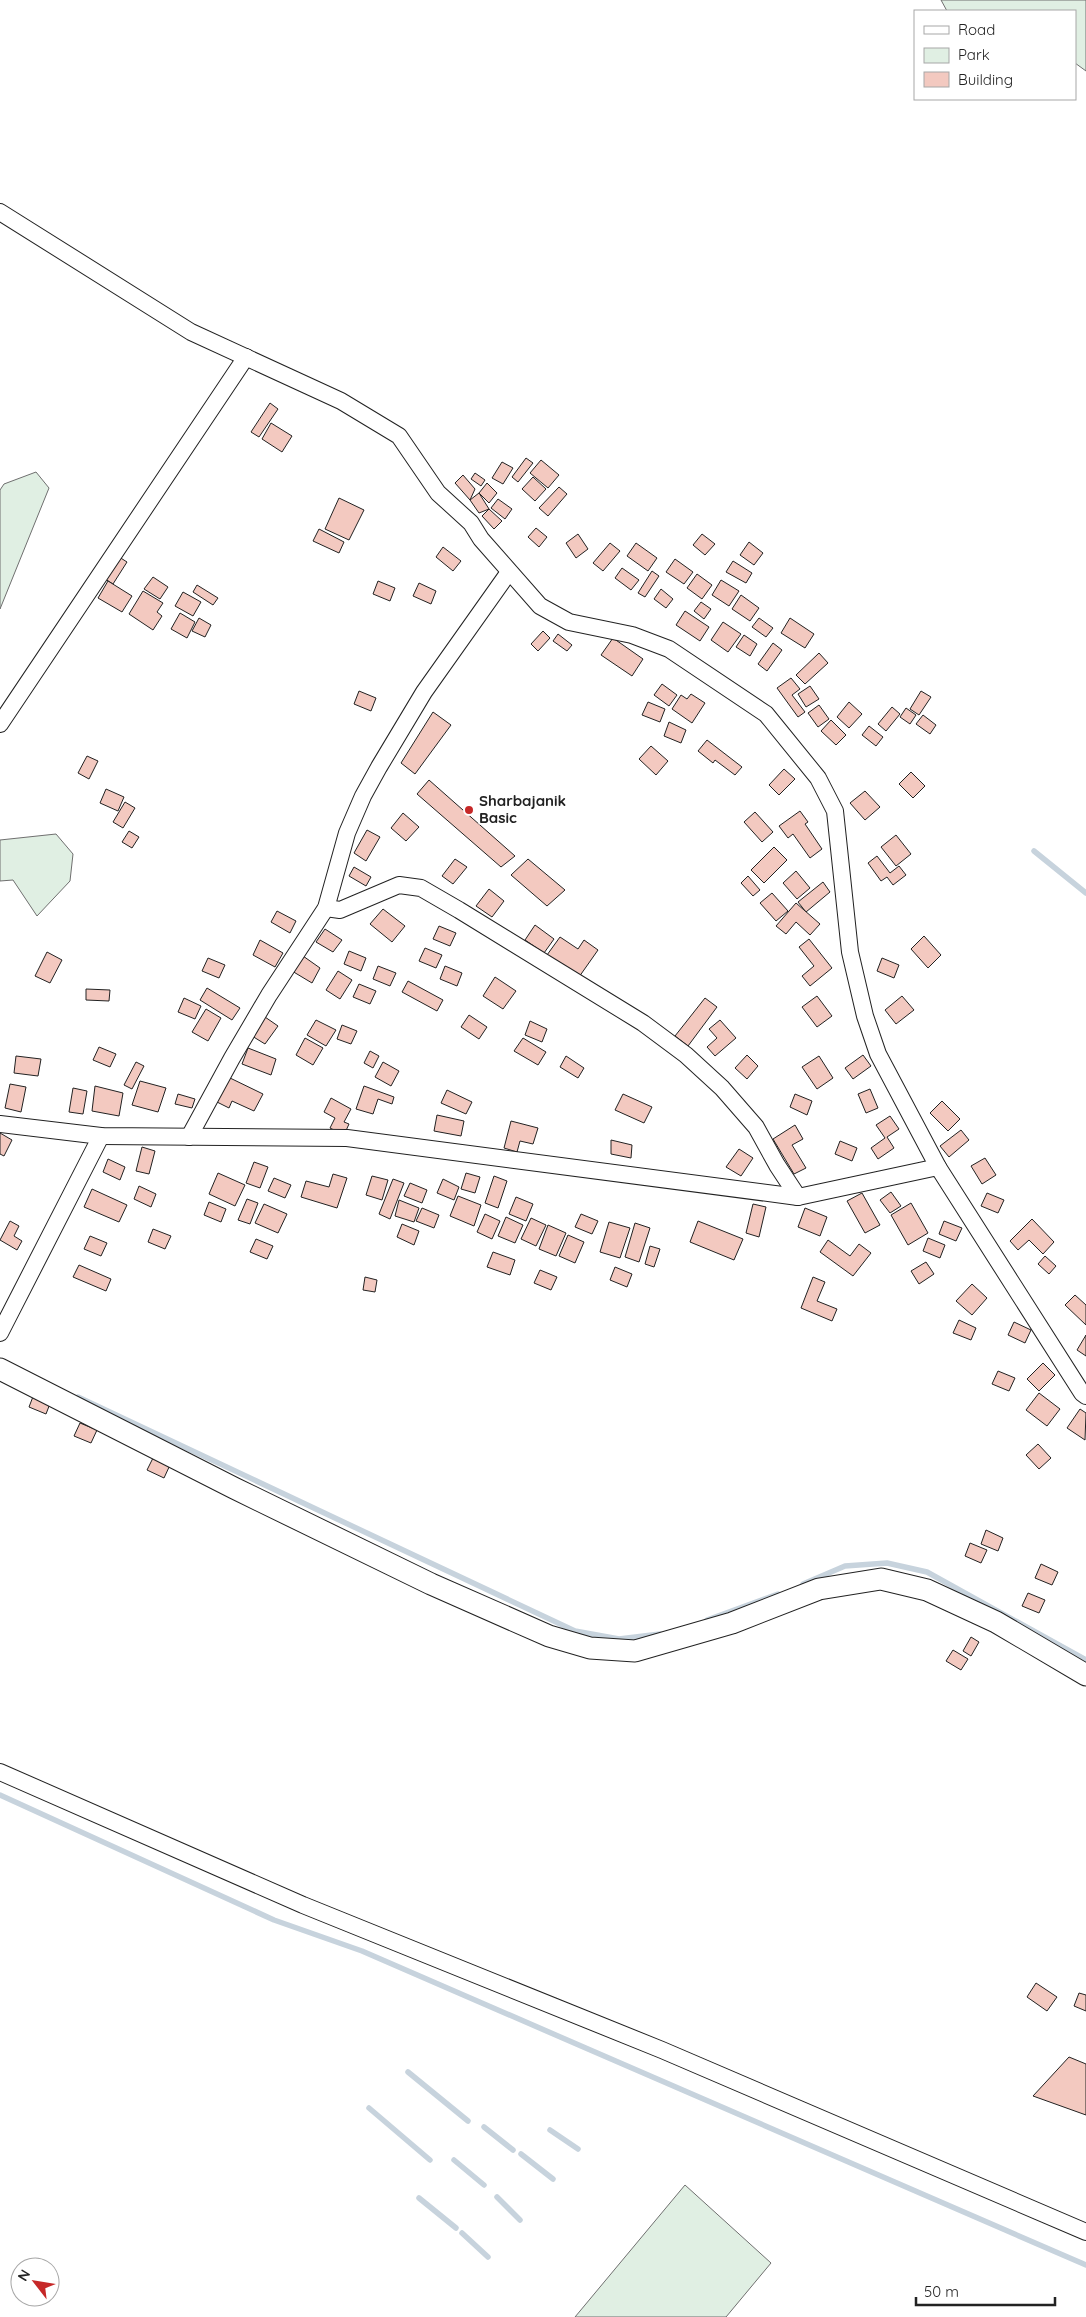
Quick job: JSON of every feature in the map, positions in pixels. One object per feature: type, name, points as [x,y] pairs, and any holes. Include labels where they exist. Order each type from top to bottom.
[{"type":"street","points":[[0,212],[192,332],[340,401],[399,436],[438,493],[471,523],[509,572],[540,606],[569,622],[632,635],[668,650],[766,714],[818,778],[835,811],[850,952],[865,1016],[878,1054],[938,1168],[1082,1393],[1086,1396]]},
{"type":"street","points":[[0,724],[246,358]]},
{"type":"street","points":[[189,1137],[269,995],[326,908],[347,833],[367,789],[424,692],[509,572]]},
{"type":"street","points":[[326,908],[340,910],[400,885],[421,888],[460,910],[642,1023],[686,1054],[722,1088],[756,1127],[777,1165],[798,1197]]},
{"type":"street","points":[[0,1124],[101,1136],[347,1138],[798,1197],[938,1168]]},
{"type":"street","points":[[0,1334],[101,1136]]},
{"type":"street","points":[[0,1369],[234,1488],[431,1584],[549,1636],[590,1648],[634,1651],[732,1623],[819,1589],[881,1579],[927,1590],[996,1622],[1086,1676]]},
{"type":"street","points":[[0,1772],[303,1905],[662,2050],[1086,2232]]},
{"type":"green space","points":[[941,0],[1086,0],[1086,71],[1076,64],[1076,10],[946,10]]},
{"type":"green space","points":[[36,472],[49,488],[0,609],[0,490],[4,484]]},
{"type":"green space","points":[[56,834],[73,854],[70,881],[37,916],[13,880],[0,881],[0,840]]},
{"type":"green space","points":[[685,2185],[771,2263],[726,2317],[575,2317]]},
{"type":"building","points":[[270,403],[278,409],[259,437],[251,432]]},
{"type":"building","points":[[271,423],[292,436],[282,452],[262,439]]},
{"type":"building","points":[[526,458],[533,463],[518,482],[512,477]]},
{"type":"building","points":[[541,460],[559,475],[548,488],[530,473]]},
{"type":"building","points":[[502,462],[513,468],[503,484],[492,478]]},
{"type":"building","points":[[475,473],[485,480],[481,486],[471,479]]},
{"type":"building","points":[[463,475],[475,489],[470,500],[455,483]]},
{"type":"building","points":[[533,477],[546,489],[535,501],[522,489]]},
{"type":"building","points":[[487,483],[497,493],[489,503],[479,493]]},
{"type":"building","points":[[559,487],[567,494],[548,516],[539,508]]},
{"type":"building","points":[[479,493],[489,509],[479,513],[470,500]]},
{"type":"building","points":[[339,498],[364,510],[349,540],[325,529]]},
{"type":"building","points":[[498,499],[512,509],[505,519],[491,508]]},
{"type":"building","points":[[489,509],[502,521],[494,529],[482,516]]},
{"type":"building","points":[[536,528],[547,537],[539,547],[528,537]]},
{"type":"building","points":[[319,529],[344,542],[339,553],[313,541]]},
{"type":"building","points":[[578,534],[588,549],[576,558],[566,543]]},
{"type":"building","points":[[702,534],[715,544],[705,555],[693,545]]},
{"type":"building","points":[[749,542],[763,553],[754,565],[740,555]]},
{"type":"building","points":[[610,543],[620,551],[603,571],[593,563]]},
{"type":"building","points":[[636,543],[657,558],[648,571],[627,556]]},
{"type":"building","points":[[443,547],[461,561],[453,571],[436,557]]},
{"type":"building","points":[[116,555],[127,562],[113,584],[102,577]]},
{"type":"building","points":[[675,559],[693,572],[684,584],[666,572]]},
{"type":"building","points":[[733,561],[752,573],[746,583],[726,572]]},
{"type":"building","points":[[622,568],[639,580],[631,590],[615,578]]},
{"type":"building","points":[[652,571],[659,576],[645,597],[638,593]]},
{"type":"building","points":[[697,574],[712,585],[702,599],[687,588]]},
{"type":"building","points":[[153,577],[168,587],[160,599],[144,589]]},
{"type":"building","points":[[721,580],[739,591],[729,606],[712,595]]},
{"type":"building","points":[[108,581],[132,596],[122,612],[98,598]]},
{"type":"building","points":[[378,581],[395,588],[390,601],[373,594]]},
{"type":"building","points":[[419,583],[436,591],[431,604],[413,596]]},
{"type":"building","points":[[197,585],[218,598],[213,605],[193,592]]},
{"type":"building","points":[[661,589],[673,599],[666,608],[654,599]]},
{"type":"building","points":[[143,591],[163,603],[157,612],[162,616],[153,630],[129,614]]},
{"type":"building","points":[[183,592],[201,602],[193,616],[175,606]]},
{"type":"building","points":[[741,595],[759,608],[750,621],[732,609]]},
{"type":"building","points":[[701,602],[711,609],[704,619],[694,611]]},
{"type":"building","points":[[685,611],[709,627],[700,641],[676,625]]},
{"type":"building","points":[[180,613],[195,622],[187,638],[171,629]]},
{"type":"building","points":[[199,618],[211,625],[205,637],[192,631]]},
{"type":"building","points":[[759,618],[773,628],[766,637],[752,627]]},
{"type":"building","points":[[790,618],[814,634],[805,648],[781,633]]},
{"type":"building","points":[[723,622],[741,634],[728,652],[711,640]]},
{"type":"building","points":[[543,631],[550,638],[538,651],[531,644]]},
{"type":"building","points":[[558,634],[572,645],[567,651],[553,641]]},
{"type":"building","points":[[744,635],[757,644],[750,656],[736,647]]},
{"type":"building","points":[[613,638],[643,659],[632,676],[601,655]]},
{"type":"building","points":[[773,643],[782,650],[767,671],[758,664]]},
{"type":"building","points":[[819,653],[828,663],[805,684],[796,675]]},
{"type":"building","points":[[791,678],[800,689],[792,695],[805,712],[798,717],[777,688]]},
{"type":"building","points":[[662,684],[677,695],[669,706],[654,695]]},
{"type":"building","points":[[810,686],[819,699],[806,707],[798,694]]},
{"type":"building","points":[[359,691],[376,698],[371,711],[354,704]]},
{"type":"building","points":[[921,691],[931,697],[919,715],[910,709]]},
{"type":"building","points":[[691,694],[705,703],[692,723],[672,709],[681,695],[687,699]]},
{"type":"building","points":[[648,702],[665,709],[660,722],[642,715]]},
{"type":"building","points":[[849,702],[862,714],[849,728],[837,717]]},
{"type":"building","points":[[819,705],[829,719],[818,727],[808,713]]},
{"type":"building","points":[[892,707],[900,714],[886,731],[878,724]]},
{"type":"building","points":[[906,708],[916,715],[910,724],[900,717]]},
{"type":"building","points":[[433,712],[451,725],[415,774],[401,763]]},
{"type":"building","points":[[923,715],[936,725],[930,734],[916,724]]},
{"type":"building","points":[[831,720],[846,735],[836,745],[821,731]]},
{"type":"building","points":[[669,722],[686,730],[681,743],[664,736]]},
{"type":"building","points":[[869,726],[883,737],[876,746],[862,735]]},
{"type":"building","points":[[707,740],[742,767],[735,775],[715,760],[713,763],[698,751]]},
{"type":"building","points":[[651,746],[668,761],[656,775],[639,759]]},
{"type":"building","points":[[87,756],[98,761],[89,779],[78,773]]},
{"type":"building","points":[[784,769],[795,779],[779,795],[769,785]]},
{"type":"building","points":[[911,772],[925,786],[913,798],[899,784]]},
{"type":"building","points":[[429,780],[515,856],[501,867],[417,794]]},
{"type":"building","points":[[106,789],[124,797],[118,811],[100,803]]},
{"type":"building","points":[[865,791],[880,807],[865,820],[850,803]]},
{"type":"building","points":[[125,802],[135,808],[123,828],[113,822]]},
{"type":"building","points":[[800,811],[808,822],[805,824],[822,849],[810,858],[793,834],[788,838],[779,826]]},
{"type":"building","points":[[755,812],[773,832],[762,842],[744,822]]},
{"type":"building","points":[[403,813],[419,827],[406,841],[391,828]]},
{"type":"building","points":[[367,830],[380,837],[366,861],[354,853]]},
{"type":"building","points":[[129,831],[139,837],[132,848],[122,842]]},
{"type":"building","points":[[896,835],[911,854],[896,866],[881,847]]},
{"type":"building","points":[[774,847],[787,860],[764,883],[751,870]]},
{"type":"building","points":[[877,856],[890,873],[899,866],[906,875],[893,885],[887,877],[881,881],[868,863]]},
{"type":"building","points":[[455,859],[467,867],[453,884],[442,876]]},
{"type":"building","points":[[528,859],[565,890],[547,906],[511,875]]},
{"type":"building","points":[[354,867],[371,877],[366,886],[349,876]]},
{"type":"building","points":[[796,871],[810,888],[797,899],[783,883]]},
{"type":"building","points":[[748,876],[760,890],[753,896],[741,883]]},
{"type":"building","points":[[823,882],[830,892],[806,912],[798,902]]},
{"type":"building","points":[[489,889],[504,901],[492,917],[476,906]]},
{"type":"building","points":[[772,893],[788,911],[776,921],[760,903]]},
{"type":"building","points":[[796,903],[820,924],[810,935],[796,922],[786,934],[776,926]]},
{"type":"building","points":[[383,909],[405,926],[392,942],[370,924]]},
{"type":"building","points":[[277,911],[296,921],[290,933],[271,922]]},
{"type":"building","points":[[535,925],[554,939],[544,953],[525,940]]},
{"type":"building","points":[[439,926],[456,933],[450,946],[433,939]]},
{"type":"building","points":[[325,929],[342,940],[333,952],[316,942]]},
{"type":"building","points":[[924,936],[941,955],[928,968],[911,949]]},
{"type":"building","points":[[560,937],[578,949],[584,940],[598,950],[579,977],[547,955]]},
{"type":"building","points":[[809,939],[832,968],[810,986],[802,976],[814,966],[799,947]]},
{"type":"building","points":[[260,940],[283,953],[275,967],[253,955]]},
{"type":"building","points":[[425,948],[442,955],[436,968],[419,961]]},
{"type":"building","points":[[349,951],[366,958],[361,971],[344,964]]},
{"type":"building","points":[[47,952],[62,960],[50,983],[35,976]]},
{"type":"building","points":[[303,956],[320,968],[312,983],[292,971]]},
{"type":"building","points":[[208,958],[225,965],[219,978],[202,971]]},
{"type":"building","points":[[882,958],[899,965],[894,978],[877,971]]},
{"type":"building","points":[[378,966],[396,973],[390,986],[373,979]]},
{"type":"building","points":[[445,966],[462,973],[457,986],[440,979]]},
{"type":"building","points":[[338,971],[352,980],[340,999],[326,990]]},
{"type":"building","points":[[495,977],[516,991],[503,1009],[483,996]]},
{"type":"building","points":[[408,981],[443,1000],[437,1011],[402,992]]},
{"type":"building","points":[[359,984],[376,991],[370,1004],[353,997]]},
{"type":"building","points":[[207,988],[240,1008],[232,1020],[200,1000]]},
{"type":"building","points":[[86,989],[110,990],[109,1001],[86,1000]]},
{"type":"building","points":[[817,996],[832,1016],[817,1027],[802,1007]]},
{"type":"building","points":[[902,996],[914,1010],[896,1024],[885,1010]]},
{"type":"building","points":[[184,998],[201,1006],[195,1019],[178,1012]]},
{"type":"building","points":[[705,998],[717,1007],[688,1046],[675,1036]]},
{"type":"building","points":[[206,1009],[221,1018],[208,1041],[192,1032]]},
{"type":"building","points":[[469,1015],[487,1027],[479,1039],[461,1027]]},
{"type":"building","points":[[265,1017],[278,1026],[265,1044],[252,1036]]},
{"type":"building","points":[[316,1020],[336,1030],[326,1046],[307,1035]]},
{"type":"building","points":[[720,1020],[736,1038],[715,1056],[707,1047],[717,1038],[709,1029]]},
{"type":"building","points":[[530,1021],[547,1029],[542,1042],[525,1035]]},
{"type":"building","points":[[342,1025],[357,1031],[351,1044],[337,1039]]},
{"type":"building","points":[[305,1038],[323,1048],[313,1065],[296,1055]]},
{"type":"building","points":[[523,1038],[546,1052],[538,1065],[514,1051]]},
{"type":"building","points":[[99,1047],[116,1054],[110,1067],[93,1060]]},
{"type":"building","points":[[248,1048],[276,1059],[271,1075],[242,1064]]},
{"type":"building","points":[[370,1051],[379,1056],[373,1068],[364,1063]]},
{"type":"building","points":[[747,1055],[758,1066],[747,1079],[735,1068]]},
{"type":"building","points":[[863,1055],[871,1066],[853,1079],[845,1068]]},
{"type":"building","points":[[16,1056],[41,1059],[38,1076],[14,1073]]},
{"type":"building","points":[[566,1056],[584,1068],[578,1078],[560,1067]]},
{"type":"building","points":[[819,1056],[833,1078],[817,1089],[802,1067]]},
{"type":"building","points":[[136,1062],[144,1066],[132,1089],[124,1085]]},
{"type":"building","points":[[383,1062],[399,1071],[391,1086],[375,1077]]},
{"type":"building","points":[[228,1077],[263,1094],[254,1111],[232,1101],[229,1108],[217,1102]]},
{"type":"building","points":[[140,1081],[166,1088],[158,1112],[132,1105]]},
{"type":"building","points":[[10,1084],[26,1087],[21,1112],[5,1108]]},
{"type":"building","points":[[95,1086],[123,1093],[119,1116],[92,1111]]},
{"type":"building","points":[[364,1086],[394,1097],[392,1104],[378,1099],[373,1114],[356,1109]]},
{"type":"building","points":[[73,1088],[87,1091],[83,1114],[69,1112]]},
{"type":"building","points":[[870,1089],[878,1108],[866,1113],[858,1094]]},
{"type":"building","points":[[447,1090],[472,1102],[466,1114],[441,1103]]},
{"type":"building","points":[[178,1094],[195,1099],[192,1108],[175,1104]]},
{"type":"building","points":[[623,1094],[652,1107],[644,1123],[615,1110]]},
{"type":"building","points":[[795,1094],[812,1101],[807,1115],[790,1107]]},
{"type":"building","points":[[331,1098],[351,1109],[344,1122],[349,1124],[344,1135],[330,1128],[335,1118],[324,1112]]},
{"type":"building","points":[[942,1101],[960,1119],[948,1131],[930,1113]]},
{"type":"building","points":[[437,1115],[464,1121],[461,1136],[434,1131]]},
{"type":"building","points":[[890,1116],[899,1129],[887,1137],[894,1148],[878,1159],[871,1148],[885,1138],[876,1125]]},
{"type":"building","points":[[511,1121],[538,1128],[533,1144],[520,1141],[517,1152],[504,1148]]},
{"type":"building","points":[[795,1125],[803,1139],[792,1145],[806,1168],[794,1174],[773,1139]]},
{"type":"building","points":[[961,1130],[969,1140],[949,1157],[940,1146]]},
{"type":"building","points":[[0,1133],[12,1140],[4,1156],[0,1154]]},
{"type":"building","points":[[611,1140],[632,1145],[631,1158],[611,1154]]},
{"type":"building","points":[[840,1141],[857,1148],[852,1161],[835,1154]]},
{"type":"building","points":[[142,1147],[155,1151],[149,1174],[136,1171]]},
{"type":"building","points":[[739,1149],[753,1158],[741,1176],[726,1167]]},
{"type":"building","points":[[985,1158],[996,1175],[982,1184],[971,1166]]},
{"type":"building","points":[[108,1159],[125,1167],[120,1180],[103,1172]]},
{"type":"building","points":[[254,1162],[268,1167],[260,1188],[246,1183]]},
{"type":"building","points":[[218,1173],[245,1185],[235,1206],[209,1194]]},
{"type":"building","points":[[466,1173],[480,1177],[475,1193],[461,1189]]},
{"type":"building","points":[[333,1174],[347,1178],[337,1208],[301,1197],[306,1181],[329,1187]]},
{"type":"building","points":[[372,1176],[388,1180],[382,1200],[366,1195]]},
{"type":"building","points":[[494,1176],[507,1181],[498,1208],[485,1203]]},
{"type":"building","points":[[274,1178],[291,1185],[285,1198],[268,1191]]},
{"type":"building","points":[[393,1179],[404,1183],[390,1219],[379,1214]]},
{"type":"building","points":[[443,1179],[459,1187],[454,1200],[437,1193]]},
{"type":"building","points":[[410,1183],[427,1190],[422,1203],[404,1196]]},
{"type":"building","points":[[139,1186],[156,1194],[151,1207],[134,1199]]},
{"type":"building","points":[[92,1189],[127,1205],[119,1222],[84,1207]]},
{"type":"building","points":[[891,1192],[901,1206],[890,1213],[880,1200]]},
{"type":"building","points":[[862,1193],[880,1225],[865,1233],[847,1201]]},
{"type":"building","points":[[987,1193],[1004,1200],[998,1213],[981,1206]]},
{"type":"building","points":[[458,1196],[481,1205],[474,1226],[450,1216]]},
{"type":"building","points":[[516,1197],[533,1204],[526,1221],[509,1214]]},
{"type":"building","points":[[247,1199],[258,1203],[250,1224],[238,1220]]},
{"type":"building","points":[[399,1200],[419,1208],[414,1222],[395,1216]]},
{"type":"building","points":[[209,1202],[226,1209],[221,1222],[204,1215]]},
{"type":"building","points":[[911,1203],[928,1233],[908,1245],[891,1215]]},
{"type":"building","points":[[264,1204],[287,1214],[278,1233],[255,1223]]},
{"type":"building","points":[[753,1204],[766,1207],[759,1237],[746,1233]]},
{"type":"building","points":[[422,1208],[439,1215],[434,1228],[416,1221]]},
{"type":"building","points":[[805,1208],[827,1217],[820,1236],[798,1227]]},
{"type":"building","points":[[485,1214],[500,1221],[492,1239],[477,1232]]},
{"type":"building","points":[[581,1214],[598,1221],[592,1234],[575,1227]]},
{"type":"building","points":[[506,1217],[523,1225],[515,1243],[498,1236]]},
{"type":"building","points":[[531,1218],[546,1225],[536,1246],[521,1239]]},
{"type":"building","points":[[1032,1219],[1054,1242],[1043,1254],[1029,1240],[1018,1250],[1010,1241]]},
{"type":"building","points":[[10,1221],[19,1226],[14,1236],[22,1241],[17,1250],[0,1240]]},
{"type":"building","points":[[698,1221],[743,1239],[734,1260],[690,1242]]},
{"type":"building","points":[[944,1221],[962,1228],[956,1241],[939,1234]]},
{"type":"building","points":[[609,1222],[630,1228],[620,1258],[600,1252]]},
{"type":"building","points":[[635,1223],[650,1228],[639,1262],[625,1257]]},
{"type":"building","points":[[402,1224],[419,1231],[414,1245],[397,1237]]},
{"type":"building","points":[[548,1225],[566,1233],[556,1256],[539,1249]]},
{"type":"building","points":[[153,1229],[171,1236],[165,1249],[148,1242]]},
{"type":"building","points":[[568,1235],[584,1242],[575,1263],[559,1256]]},
{"type":"building","points":[[90,1236],[107,1243],[101,1256],[84,1249]]},
{"type":"building","points":[[928,1238],[945,1245],[940,1258],[923,1251]]},
{"type":"building","points":[[256,1239],[273,1246],[267,1259],[250,1252]]},
{"type":"building","points":[[828,1240],[850,1256],[859,1244],[871,1253],[853,1276],[820,1252]]},
{"type":"building","points":[[650,1246],[660,1249],[654,1267],[645,1264]]},
{"type":"building","points":[[493,1252],[515,1260],[510,1275],[487,1267]]},
{"type":"building","points":[[1045,1256],[1056,1266],[1049,1274],[1038,1264]]},
{"type":"building","points":[[926,1262],[934,1274],[919,1284],[911,1271]]},
{"type":"building","points":[[79,1265],[111,1279],[106,1291],[73,1277]]},
{"type":"building","points":[[615,1267],[632,1274],[627,1287],[610,1280]]},
{"type":"building","points":[[540,1270],[557,1277],[551,1290],[534,1283]]},
{"type":"building","points":[[365,1277],[377,1280],[375,1292],[363,1290]]},
{"type":"building","points":[[813,1277],[825,1282],[817,1301],[837,1309],[832,1321],[801,1308]]},
{"type":"building","points":[[972,1284],[987,1298],[972,1315],[956,1301]]},
{"type":"building","points":[[1075,1295],[1086,1305],[1086,1325],[1065,1305]]},
{"type":"building","points":[[959,1320],[976,1328],[971,1340],[953,1333]]},
{"type":"building","points":[[1014,1322],[1031,1330],[1025,1343],[1008,1335]]},
{"type":"building","points":[[1086,1335],[1086,1356],[1077,1350]]},
{"type":"building","points":[[1043,1363],[1055,1375],[1039,1391],[1027,1379]]},
{"type":"building","points":[[998,1371],[1015,1378],[1009,1391],[992,1384]]},
{"type":"building","points":[[1039,1393],[1060,1409],[1047,1426],[1026,1410]]},
{"type":"building","points":[[34,1394],[51,1401],[46,1414],[29,1407]]},
{"type":"building","points":[[1080,1409],[1086,1413],[1085,1440],[1067,1428]]},
{"type":"building","points":[[80,1423],[97,1430],[91,1443],[74,1436]]},
{"type":"building","points":[[1038,1444],[1051,1458],[1039,1469],[1026,1455]]},
{"type":"building","points":[[153,1458],[170,1465],[164,1478],[147,1470]]},
{"type":"building","points":[[986,1530],[1003,1538],[998,1551],[981,1544]]},
{"type":"building","points":[[970,1543],[987,1550],[981,1563],[965,1556]]},
{"type":"building","points":[[1041,1564],[1058,1572],[1052,1585],[1035,1578]]},
{"type":"building","points":[[1028,1593],[1045,1600],[1039,1613],[1022,1606]]},
{"type":"building","points":[[971,1637],[979,1642],[971,1656],[963,1651]]},
{"type":"building","points":[[953,1650],[968,1659],[961,1670],[946,1661]]},
{"type":"building","points":[[1036,1983],[1057,1997],[1047,2011],[1027,1997]]},
{"type":"building","points":[[1079,1993],[1086,1995],[1086,2011],[1074,2006]]},
{"type":"building","points":[[1069,2057],[1086,2064],[1086,2115],[1033,2096]]},
{"type":"waterway","points":[[1034,851],[1086,893]]},
{"type":"waterway","points":[[78,1397],[575,1631],[619,1639],[660,1634]]},
{"type":"waterway","points":[[803,1584],[845,1566],[887,1563],[927,1572],[1086,1660]]},
{"type":"waterway","points":[[707,1620],[778,1594]]},
{"type":"waterway","points":[[0,1795],[274,1920],[362,1951],[1086,2265]]},
{"type":"waterway","points":[[408,2072],[468,2121]]},
{"type":"waterway","points":[[369,2108],[430,2160]]},
{"type":"waterway","points":[[484,2127],[513,2150]]},
{"type":"waterway","points":[[550,2130],[578,2149]]},
{"type":"waterway","points":[[521,2154],[553,2179]]},
{"type":"waterway","points":[[454,2160],[484,2185]]},
{"type":"waterway","points":[[497,2197],[520,2220]]},
{"type":"waterway","points":[[419,2198],[456,2228]]},
{"type":"waterway","points":[[462,2233],[488,2257]]},
{"type":"place","name":"Sharbajanik Basic","points":[[469,810]]}]
